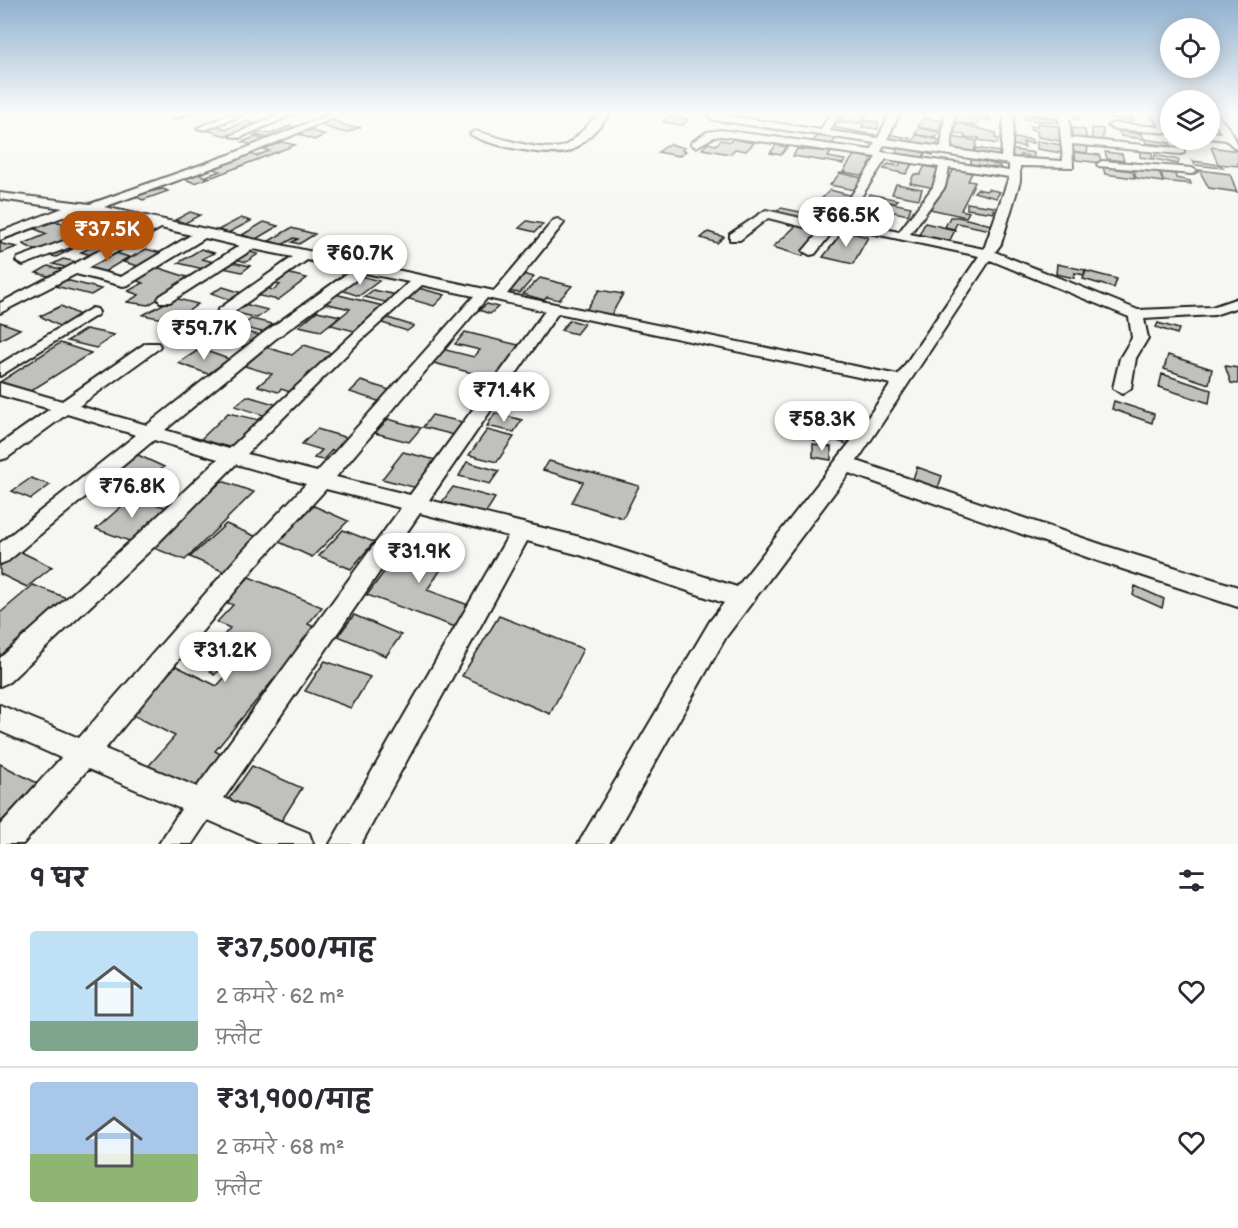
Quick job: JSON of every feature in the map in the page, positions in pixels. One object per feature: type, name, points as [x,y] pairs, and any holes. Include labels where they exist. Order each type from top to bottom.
[{"type":"street","points":[[0,236],[238,152]]},
{"type":"street","points":[[867,152],[1011,166],[1069,165],[1068,152]]},
{"type":"street","points":[[924,152],[945,158]]},
{"type":"street","points":[[903,235],[939,187],[945,152]]},
{"type":"street","points":[[593,844],[718,629],[845,465],[994,243],[1011,166],[1010,152]]},
{"type":"street","points":[[1181,152],[1200,183]]},
{"type":"street","points":[[810,251],[857,195],[879,154]]},
{"type":"street","points":[[1102,164],[1192,171]]},
{"type":"street","points":[[0,196],[85,207],[202,234],[902,381]]},
{"type":"street","points":[[735,237],[766,214],[903,235],[987,254],[1137,315],[1214,311],[1238,302]]},
{"type":"street","points":[[23,261],[136,218]]},
{"type":"street","points":[[3,844],[84,753],[248,560],[558,223]]},
{"type":"street","points":[[0,309],[159,224]]},
{"type":"street","points":[[75,269],[123,282],[202,234]]},
{"type":"street","points":[[165,299],[251,244]]},
{"type":"street","points":[[224,312],[305,255]]},
{"type":"street","points":[[0,555],[268,337],[364,267]]},
{"type":"street","points":[[0,674],[235,457],[352,340],[420,279]]},
{"type":"street","points":[[174,844],[416,505],[509,368],[555,307]]},
{"type":"street","points":[[0,371],[92,312]]},
{"type":"street","points":[[1122,388],[1128,358],[1140,338],[1137,315]]},
{"type":"street","points":[[0,453],[152,345]]},
{"type":"street","points":[[0,389],[321,481],[580,546],[742,599]]},
{"type":"street","points":[[845,465],[1106,555],[1238,597]]},
{"type":"street","points":[[345,844],[522,531]]},
{"type":"street","points":[[0,718],[298,844]]},
{"type":"building","points":[[265,152],[276,152],[210,178],[206,176],[220,171],[213,169],[250,154],[256,156]]},
{"type":"building","points":[[660,152],[684,152],[679,156]]},
{"type":"building","points":[[795,152],[831,152],[828,157],[845,160],[843,164],[793,156]]},
{"type":"building","points":[[895,152],[925,153],[923,158],[894,155]]},
{"type":"building","points":[[977,152],[1000,152],[998,156]]},
{"type":"building","points":[[1008,152],[1034,153],[1033,161],[1028,160],[1028,156],[1020,155],[1020,160],[1007,158]]},
{"type":"building","points":[[1074,152],[1099,155],[1102,163],[1076,160]]},
{"type":"building","points":[[1105,152],[1122,154],[1124,161],[1107,159]]},
{"type":"building","points":[[1140,152],[1152,152],[1152,159],[1140,157]]},
{"type":"building","points":[[1213,152],[1238,152],[1238,166],[1218,164]]},
{"type":"building","points":[[854,155],[876,159],[866,176],[843,172]]},
{"type":"building","points":[[1155,155],[1179,160],[1178,164],[1154,159]]},
{"type":"building","points":[[971,157],[1000,166],[1001,170],[971,166]]},
{"type":"building","points":[[1193,161],[1220,165],[1223,168],[1195,165]]},
{"type":"building","points":[[901,162],[912,164],[906,174],[884,169],[888,164],[899,166]]},
{"type":"building","points":[[925,166],[939,169],[935,178],[939,178],[934,188],[910,183],[914,174],[920,175]]},
{"type":"building","points":[[1103,167],[1132,171],[1135,178],[1105,174]]},
{"type":"building","points":[[954,169],[972,173],[968,181],[975,182],[961,210],[969,212],[966,217],[930,209]]},
{"type":"building","points":[[1134,169],[1159,172],[1163,182],[1136,178]]},
{"type":"building","points":[[1199,170],[1230,174],[1237,192],[1209,188]]},
{"type":"building","points":[[1161,172],[1175,174],[1176,178],[1190,181],[1191,184],[1163,181]]},
{"type":"building","points":[[840,173],[863,178],[854,190],[830,185]]},
{"type":"building","points":[[198,174],[208,178],[195,183],[184,179]]},
{"type":"building","points":[[896,184],[922,189],[919,199],[892,194]]},
{"type":"building","points":[[163,189],[168,191],[143,200],[132,195]]},
{"type":"building","points":[[977,189],[1000,192],[996,198],[974,192]]},
{"type":"building","points":[[830,190],[853,196],[834,222],[807,214]]},
{"type":"building","points":[[870,194],[898,200],[895,203],[868,197]]},
{"type":"building","points":[[887,202],[911,207],[908,215],[884,210]]},
{"type":"building","points":[[967,203],[994,207],[994,213],[967,209]]},
{"type":"building","points":[[853,204],[881,210],[872,226],[855,222],[858,216],[847,214]]},
{"type":"building","points":[[781,208],[805,213],[799,220],[775,213]]},
{"type":"building","points":[[190,212],[200,215],[185,223],[175,220]]},
{"type":"building","points":[[96,216],[108,221],[108,224],[77,231],[83,234],[37,251],[23,244],[47,234],[33,228],[40,223],[60,222],[71,230],[74,228],[71,226]]},
{"type":"building","points":[[950,217],[992,225],[990,230],[957,223],[954,229],[945,227]]},
{"type":"building","points":[[241,218],[251,221],[228,233],[218,230]]},
{"type":"building","points":[[527,221],[543,224],[535,232],[519,228]]},
{"type":"building","points":[[264,222],[278,226],[256,239],[242,235]]},
{"type":"building","points":[[925,223],[955,230],[949,242],[919,235]]},
{"type":"building","points":[[136,225],[144,227],[126,237],[106,232],[111,229],[128,229]]},
{"type":"building","points":[[797,225],[825,233],[802,256],[773,247]]},
{"type":"building","points":[[291,228],[315,234],[299,244],[292,242],[298,239],[294,238],[282,245],[269,241]]},
{"type":"building","points":[[843,231],[868,237],[853,264],[823,257]]},
{"type":"building","points":[[708,232],[724,237],[717,243],[701,238]]},
{"type":"building","points":[[0,241],[2,244],[17,247],[0,253]]},
{"type":"building","points":[[75,242],[83,244],[56,257],[47,255],[56,251],[63,252]]},
{"type":"building","points":[[96,245],[108,248],[94,256],[81,252]]},
{"type":"building","points":[[146,249],[161,253],[138,266],[123,262]]},
{"type":"building","points":[[201,249],[214,253],[202,259],[214,262],[203,269],[178,263]]},
{"type":"building","points":[[244,251],[258,254],[246,262],[232,258]]},
{"type":"building","points":[[113,252],[129,257],[104,272],[83,267]]},
{"type":"building","points":[[63,259],[82,263],[72,269],[53,264]]},
{"type":"building","points":[[227,261],[250,266],[242,272],[218,267]]},
{"type":"building","points":[[1057,264],[1085,270],[1084,275],[1075,273],[1074,278],[1056,274]]},
{"type":"building","points":[[48,266],[69,271],[57,278],[36,273]]},
{"type":"building","points":[[156,267],[193,279],[148,305],[127,302],[139,295],[128,291],[143,283],[133,279]]},
{"type":"building","points":[[1086,271],[1117,279],[1114,288],[1083,279]]},
{"type":"building","points":[[286,273],[307,278],[278,300],[255,295],[265,288],[274,290],[280,285],[271,283]]},
{"type":"building","points":[[522,274],[534,277],[520,293],[507,291]]},
{"type":"building","points":[[361,276],[379,281],[359,296],[341,290]]},
{"type":"building","points":[[540,278],[572,286],[559,300],[547,297],[544,300],[523,294]]},
{"type":"building","points":[[66,280],[101,289],[91,295],[55,286]]},
{"type":"building","points":[[223,287],[245,294],[234,301],[211,293]]},
{"type":"building","points":[[418,288],[445,295],[434,306],[406,298]]},
{"type":"building","points":[[373,290],[397,295],[389,303],[364,297]]},
{"type":"building","points":[[599,290],[623,294],[611,315],[586,310]]},
{"type":"building","points":[[335,294],[383,306],[354,331],[331,325],[350,309],[324,303]]},
{"type":"building","points":[[174,298],[198,304],[174,321],[143,315]]},
{"type":"building","points":[[244,304],[268,310],[257,318],[233,312]]},
{"type":"building","points":[[487,304],[498,307],[490,314],[479,310]]},
{"type":"building","points":[[61,306],[82,316],[61,327],[40,316]]},
{"type":"building","points":[[317,311],[340,316],[321,331],[299,326]]},
{"type":"building","points":[[388,318],[414,326],[407,331],[382,323]]},
{"type":"building","points":[[251,319],[273,324],[262,332],[241,327]]},
{"type":"building","points":[[570,320],[584,324],[576,334],[561,330]]},
{"type":"building","points":[[0,322],[20,329],[0,340]]},
{"type":"building","points":[[194,323],[219,328],[205,340],[179,335]]},
{"type":"building","points":[[1158,323],[1179,329],[1177,334],[1156,327]]},
{"type":"building","points":[[86,329],[114,335],[96,348],[67,341]]},
{"type":"building","points":[[226,329],[261,335],[248,347],[213,342]]},
{"type":"building","points":[[465,332],[522,346],[495,379],[430,362],[442,349],[474,357],[480,350],[455,344]]},
{"type":"building","points":[[60,343],[91,353],[29,392],[0,382]]},
{"type":"building","points":[[304,345],[334,354],[290,392],[281,389],[278,392],[258,386],[272,374],[241,365],[265,347],[292,355]]},
{"type":"building","points":[[200,349],[229,359],[208,374],[178,363]]},
{"type":"building","points":[[1168,355],[1212,369],[1209,384],[1164,369]]},
{"type":"building","points":[[1225,366],[1238,368],[1238,384],[1231,383]]},
{"type":"building","points":[[1162,374],[1211,390],[1209,403],[1159,387]]},
{"type":"building","points":[[361,381],[393,391],[381,402],[350,392]]},
{"type":"building","points":[[517,382],[544,388],[530,409],[502,402]]},
{"type":"building","points":[[247,396],[278,405],[266,416],[235,406]]},
{"type":"building","points":[[1114,401],[1154,414],[1152,423],[1112,409]]},
{"type":"building","points":[[228,413],[264,421],[237,449],[200,440]]},
{"type":"building","points":[[495,413],[522,420],[514,432],[487,426]]},
{"type":"building","points":[[432,415],[467,423],[458,436],[423,427]]},
{"type":"building","points":[[388,419],[421,428],[409,442],[375,433]]},
{"type":"building","points":[[317,429],[351,439],[339,452],[332,450],[323,460],[314,458],[322,450],[302,444]]},
{"type":"building","points":[[487,430],[514,437],[497,462],[469,455]]},
{"type":"building","points":[[816,430],[852,442],[850,445],[829,438],[826,445],[811,439]]},
{"type":"building","points":[[813,444],[831,447],[831,460],[813,457]]},
{"type":"building","points":[[403,452],[440,461],[421,489],[382,479]]},
{"type":"building","points":[[138,455],[164,467],[142,484],[116,471]]},
{"type":"building","points":[[549,461],[639,486],[623,518],[572,502],[583,482],[543,470]]},
{"type":"building","points":[[467,462],[499,471],[490,484],[459,476]]},
{"type":"building","points":[[917,467],[942,476],[937,491],[912,482]]},
{"type":"building","points":[[31,478],[50,485],[31,499],[12,491]]},
{"type":"building","points":[[222,481],[254,492],[185,560],[151,547]]},
{"type":"building","points":[[453,487],[495,498],[485,514],[442,502]]},
{"type":"building","points":[[132,497],[168,508],[132,542],[96,529]]},
{"type":"building","points":[[314,506],[348,521],[312,557],[277,541]]},
{"type":"building","points":[[226,524],[262,539],[227,573],[190,557]]},
{"type":"building","points":[[343,530],[374,542],[351,569],[319,556]]},
{"type":"building","points":[[410,537],[453,552],[427,590],[471,606],[458,628],[367,595]]},
{"type":"building","points":[[19,551],[52,567],[27,587],[0,574],[0,566]]},
{"type":"building","points":[[249,577],[322,607],[308,624],[316,628],[215,751],[224,756],[192,795],[145,770],[175,736],[131,714],[176,666],[217,686],[259,638],[251,634],[237,650],[219,641],[230,628],[217,622],[233,605],[226,602]]},
{"type":"building","points":[[33,585],[72,600],[0,666],[0,613]]},
{"type":"building","points":[[1135,586],[1164,599],[1162,608],[1133,595]]},
{"type":"building","points":[[354,615],[401,635],[386,656],[338,636]]},
{"type":"building","points":[[499,616],[583,649],[550,714],[462,676]]},
{"type":"building","points":[[207,640],[229,663],[214,675],[192,652]]},
{"type":"building","points":[[325,661],[370,677],[351,708],[305,691]]},
{"type":"building","points":[[0,764],[37,783],[0,823]]},
{"type":"building","points":[[252,766],[302,788],[275,831],[223,807]]}]
